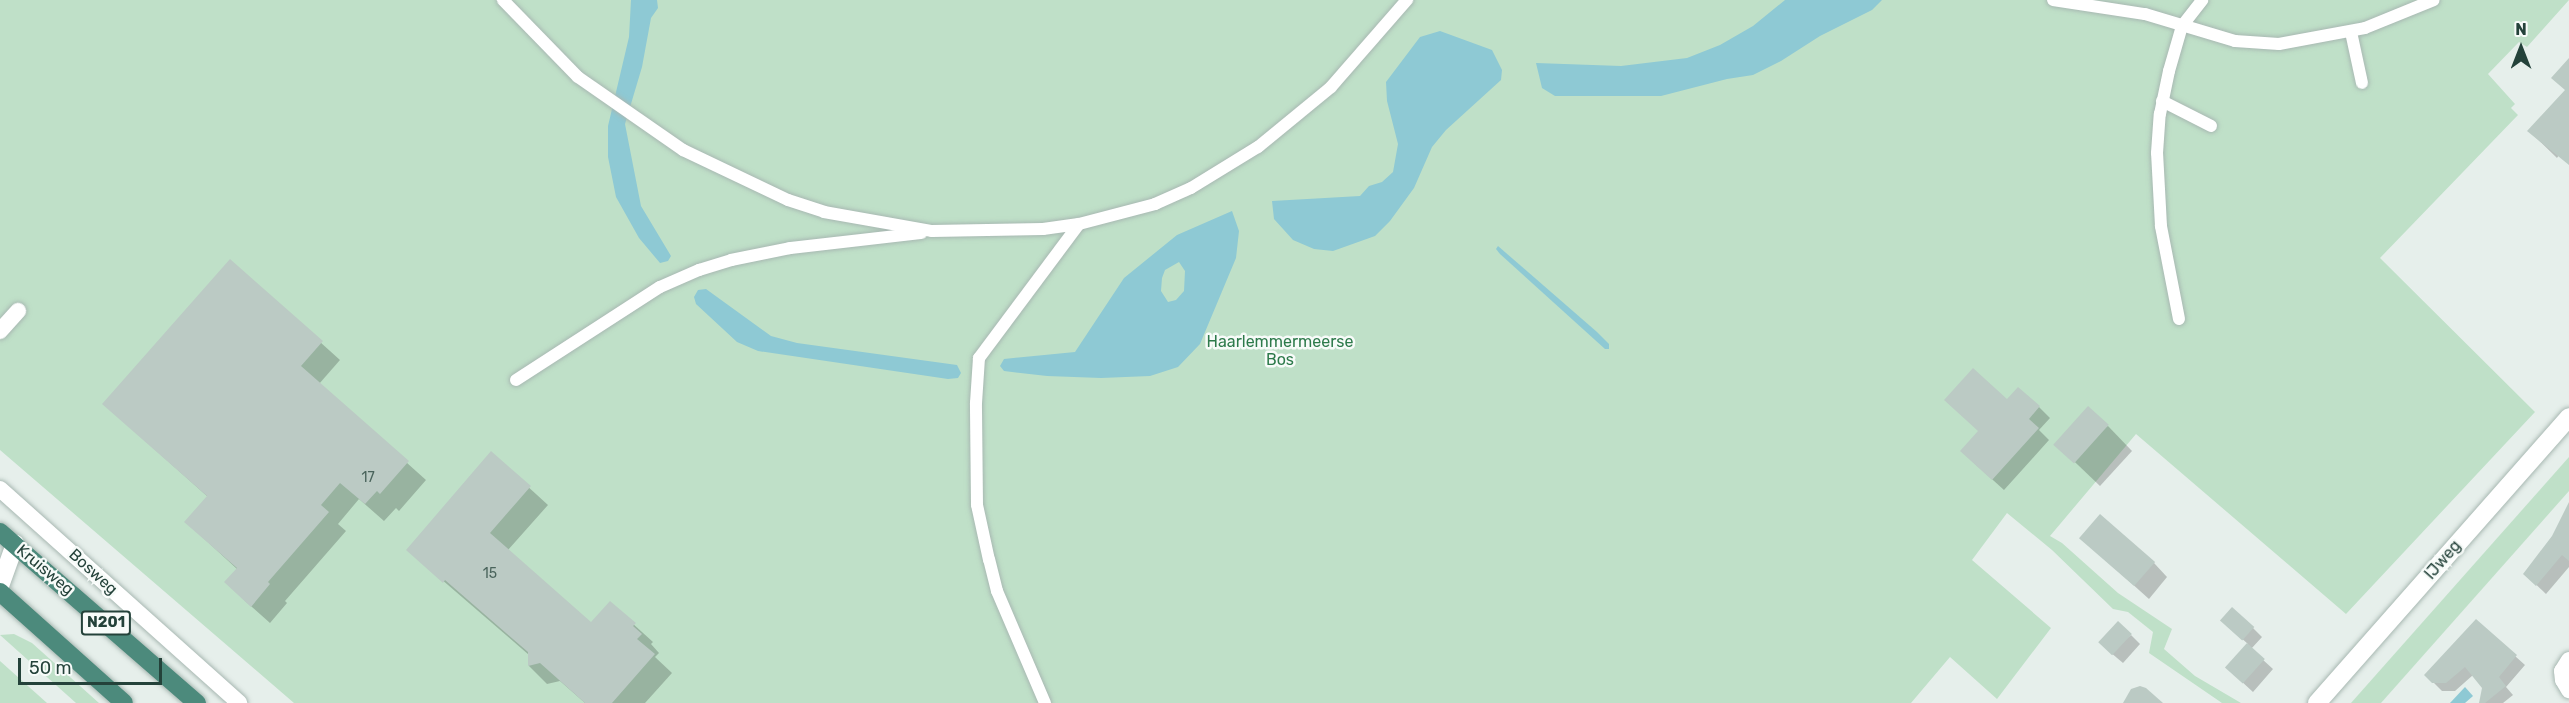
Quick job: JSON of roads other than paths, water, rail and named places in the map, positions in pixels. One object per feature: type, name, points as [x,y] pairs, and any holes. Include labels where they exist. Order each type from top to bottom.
[{"type":"highway","name":"Kruisweg","points":[[0,532],[7,548],[197,703]]},
{"type":"highway","name":"N201","points":[[0,592],[124,703]]},
{"type":"street","points":[[503,0],[558,58],[608,100],[683,150],[788,200],[824,212],[932,231]]},
{"type":"street","points":[[516,380],[660,288],[699,270],[730,260],[790,248],[932,231],[1043,230],[1079,224],[1155,204],[1221,172],[1258,147],[1331,87],[1407,0]]},
{"type":"street","points":[[2053,0],[2145,14],[2235,41],[2279,44],[2350,32],[2409,12],[2434,0]]},
{"type":"street","points":[[2179,319],[2161,226],[2157,153],[2162,101],[2182,26],[2202,0]]},
{"type":"street","points":[[2350,32],[2362,83]]},
{"type":"street","points":[[2162,101],[2211,126]]},
{"type":"street","points":[[1045,703],[997,591],[984,538],[976,495],[976,394],[979,358],[1079,224]]},
{"type":"street","points":[[0,331],[18,310]]},
{"type":"street","name":"IJweg","points":[[2317,703],[2569,417]]},
{"type":"street","name":"Bosweg","points":[[0,489],[239,703]]},
{"type":"street","points":[[0,586],[7,548]]},
{"type":"street","points":[[2569,660],[2562,671],[2563,680],[2569,690]]},
{"type":"water","points":[[631,0],[657,0],[658,8],[651,18],[642,67],[625,124],[641,206],[671,256],[668,261],[660,263],[639,238],[616,197],[608,157],[608,126],[629,37]]},
{"type":"water","points":[[1785,0],[1882,0],[1872,10],[1820,36],[1781,61],[1753,75],[1727,79],[1661,96],[1555,96],[1542,88],[1536,63],[1621,66],[1687,58],[1720,45],[1753,26]]},
{"type":"water","points":[[1440,31],[1492,50],[1502,70],[1501,80],[1446,130],[1432,147],[1414,188],[1390,221],[1375,236],[1333,251],[1314,249],[1293,240],[1274,219],[1272,201],[1360,196],[1369,186],[1382,182],[1393,172],[1398,144],[1387,101],[1386,82],[1420,37]]},
{"type":"water","points":[[1232,211],[1239,231],[1236,258],[1200,344],[1178,367],[1150,376],[1101,378],[1047,376],[1004,371],[1000,366],[1004,359],[1075,352],[1124,278],[1177,235]],"holes":[[[1179,262],[1185,271],[1184,291],[1176,300],[1168,302],[1161,291],[1165,270]]]},
{"type":"water","points":[[1498,246],[1597,332],[1609,344],[1609,349],[1605,349],[1500,254],[1496,249]]},
{"type":"water","points":[[706,289],[771,336],[797,343],[957,365],[961,373],[958,378],[948,379],[758,351],[737,342],[696,304],[694,297],[698,290]]},
{"type":"water","points":[[2465,687],[2473,696],[2465,703],[2450,703]]},
{"type":"park label","name":"Haarlemmermeerse Bos","points":[[1280,351]]}]
